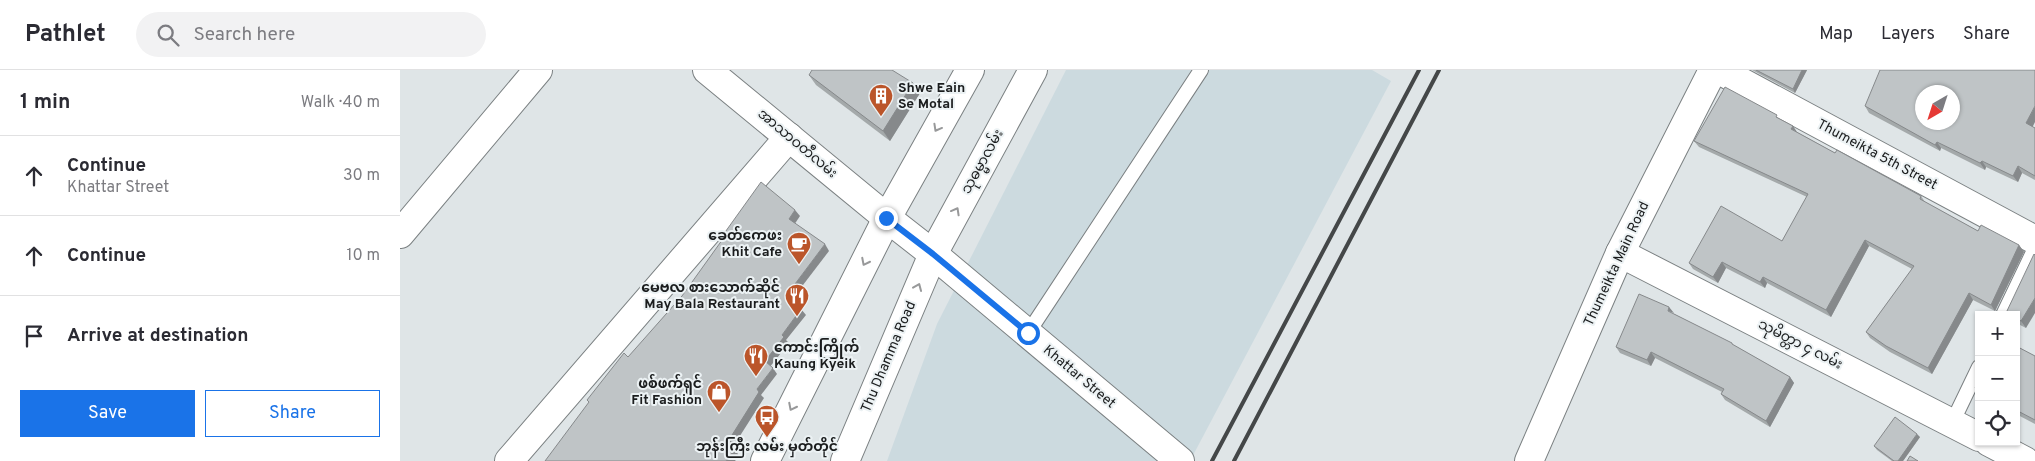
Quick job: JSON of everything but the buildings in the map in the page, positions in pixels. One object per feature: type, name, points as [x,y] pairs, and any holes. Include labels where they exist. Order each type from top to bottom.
[{"type":"street","points":[[400,234],[538,70]]},
{"type":"street","name":"အာသာဝတီလမ်း","points":[[707,70],[886,218],[933,254]]},
{"type":"street","points":[[765,461],[886,218],[970,70]]},
{"type":"street","name":"သုဓမ္မာလမ်း","points":[[933,254],[1033,70]]},
{"type":"street","name":"Thumeikta Main Road","points":[[1529,461],[1620,253],[1713,70]]},
{"type":"street","name":"Thumeikta 5th Street","points":[[1719,70],[2035,240]]},
{"type":"street","points":[[509,461],[789,137]]},
{"type":"street","name":"သုမိတ္တာ ၄ လမ်း","points":[[1620,253],[1975,435]]},
{"type":"street","name":"Khattar Street","points":[[933,254],[1180,461]]},
{"type":"street","name":"Thu Dhamma Road","points":[[845,461],[933,254]]},
{"type":"street","points":[[1997,446],[2025,461]]},
{"type":"lane","points":[[1028,333],[1201,70]]},
{"type":"lane","points":[[2005,311],[2035,248]]},
{"type":"lane","points":[[1952,423],[1975,375]]},
{"type":"shaded area","points":[[1066,70],[1372,70],[1391,81],[1190,461],[887,461],[937,324]]},
{"type":"railway","points":[[1212,461],[1419,70]]},
{"type":"railway","points":[[1234,461],[1439,70]]},
{"type":"place","name":"Shwe Eain Se Motal","points":[[881,117]]},
{"type":"place","name":"ခေတ်ကေဖး Khit Cafe","points":[[799,265]]},
{"type":"place","name":"မေဗလ စားသောက်ဆိုင် May Bala Restaurant","points":[[797,317]]},
{"type":"place","name":"ကောင်းကြိုက် Kaung Kyeik","points":[[756,377]]},
{"type":"place","name":"ဖစ်ဖက်ရှင် Fit Fashion","points":[[719,413]]},
{"type":"place","name":"ဘုန်းကြီး လမ်း မှတ်တိုင်","points":[[767,438]]},
{"type":"route","points":[[886,218],[933,254],[1028,333]]}]
